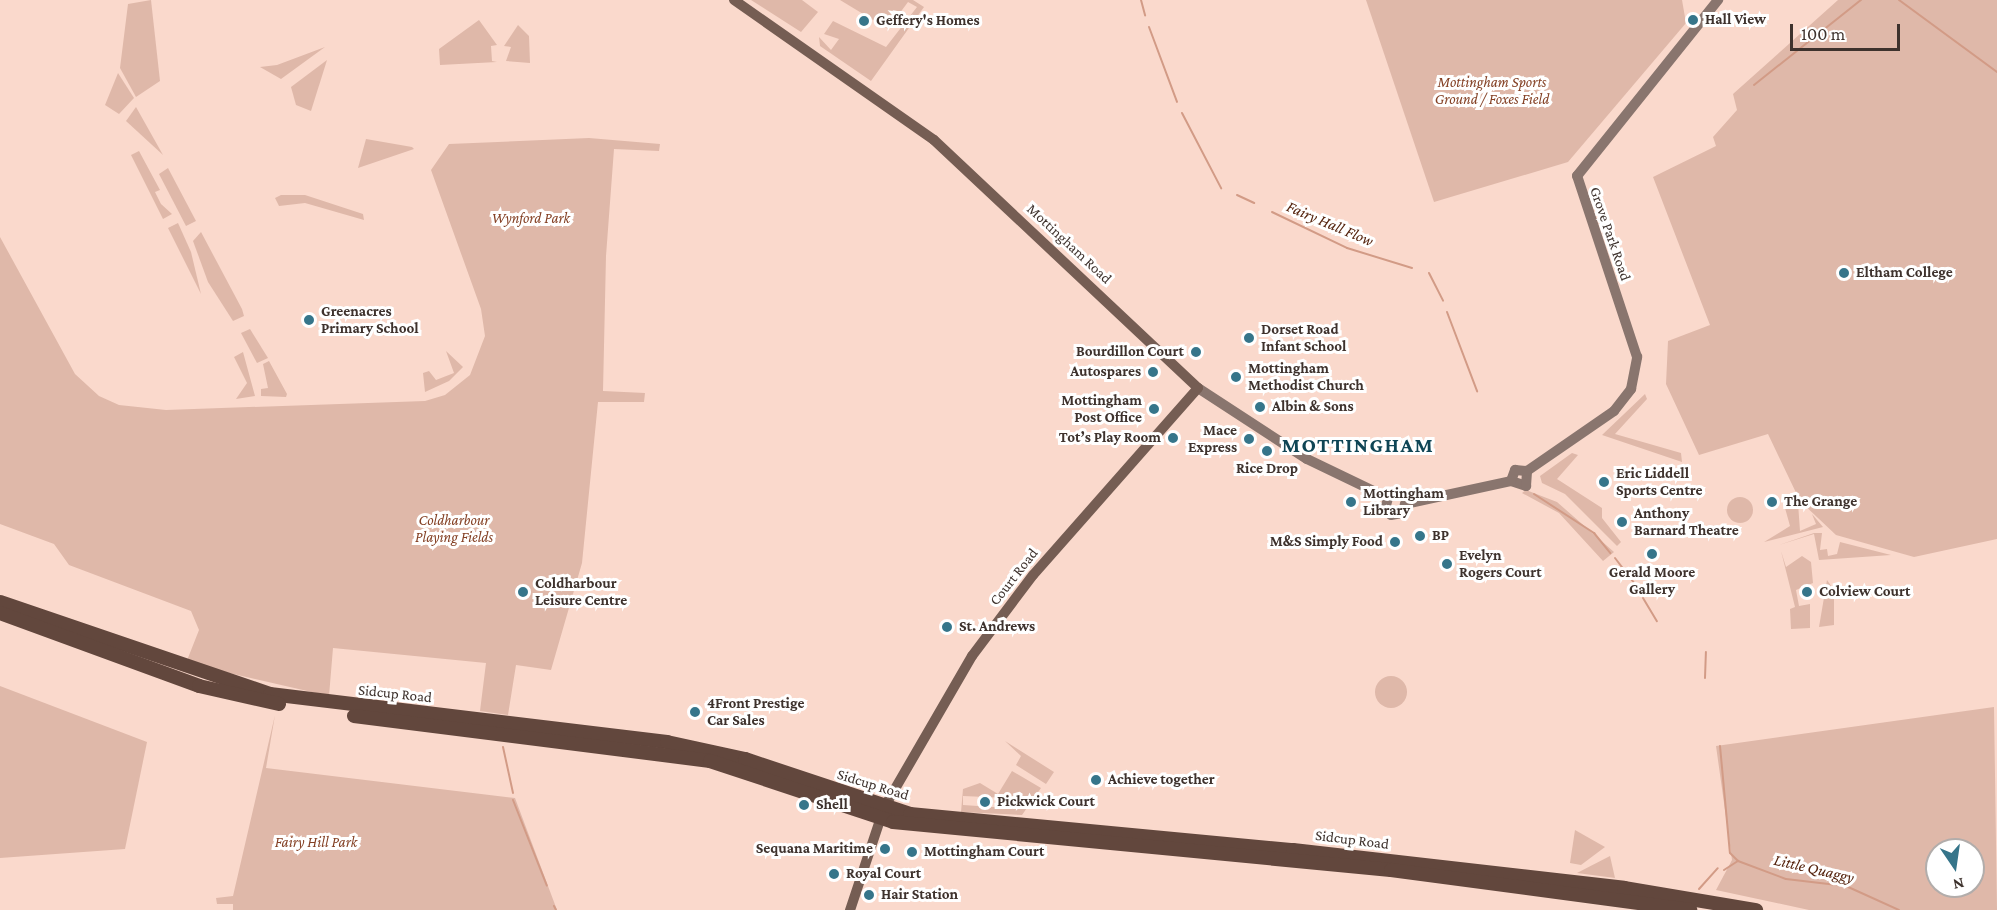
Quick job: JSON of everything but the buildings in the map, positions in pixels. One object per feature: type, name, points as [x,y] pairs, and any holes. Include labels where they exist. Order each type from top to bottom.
[{"type":"highway","name":"Sidcup Road","points":[[0,602],[270,694],[667,742],[756,762],[882,813],[1624,888],[1756,910]]},
{"type":"highway","name":"Sidcup Road","points":[[0,613],[232,696],[710,761],[882,813],[1391,870],[1690,910]]},
{"type":"main road","name":"Mottingham Road","points":[[734,0],[934,140],[1198,388],[1306,459],[1388,498]]},
{"type":"main road","name":"Grove Park Road","points":[[1405,504],[1511,481],[1515,470],[1527,471],[1614,411],[1631,389],[1636,357],[1577,176],[1718,0]]},
{"type":"main road","name":"Court Road","points":[[850,910],[882,813],[952,687],[1033,575],[1198,388]]},
{"type":"main road","points":[[1400,497],[1405,504],[1402,513],[1391,516],[1385,509],[1388,498],[1400,497]]},
{"type":"green space","points":[[151,0],[160,81],[136,97],[120,68],[128,4]]},
{"type":"green space","points":[[751,0],[802,0],[818,12],[801,32]]},
{"type":"green space","points":[[840,0],[913,0],[924,7],[871,81],[820,46],[819,37],[831,50],[839,39],[824,34],[833,21],[886,47],[917,7],[908,2],[888,29]]},
{"type":"green space","name":"Mottingham Sports Ground / Foxes Field","points":[[1366,0],[1682,0],[1686,23],[1568,162],[1434,202]]},
{"type":"green space","name":"Eltham College","points":[[1838,0],[1997,0],[1997,539],[1914,557],[1836,535],[1800,501],[1768,434],[1699,455],[1666,384],[1668,341],[1710,325],[1653,177],[1716,146],[1713,137],[1737,110],[1733,94]]},
{"type":"green space","points":[[479,20],[497,45],[491,46],[492,61],[497,62],[440,65],[439,49]]},
{"type":"green space","points":[[518,25],[529,36],[530,63],[506,61],[511,47],[504,46]]},
{"type":"green space","points":[[325,47],[281,79],[260,67],[277,65]]},
{"type":"green space","points":[[327,60],[311,111],[296,105],[291,87]]},
{"type":"green space","points":[[118,73],[134,98],[119,114],[105,105]]},
{"type":"green space","points":[[136,107],[163,155],[126,121]]},
{"type":"green space","name":"Coldharbour Playing Fields","points":[[589,138],[660,144],[659,151],[614,149],[606,256],[603,391],[645,393],[644,402],[598,402],[582,563],[551,670],[516,665],[508,715],[480,711],[486,663],[333,648],[329,696],[186,663],[199,630],[191,611],[69,565],[54,544],[0,524],[0,237],[75,374],[99,396],[119,405],[166,410],[425,401],[445,395],[470,375],[485,336],[481,309],[431,170],[449,144]]},
{"type":"green space","points":[[366,139],[412,147],[414,149],[358,168]]},
{"type":"green space","points":[[139,151],[160,190],[155,192],[161,204],[172,214],[163,219],[131,155]]},
{"type":"green space","points":[[168,168],[196,221],[186,226],[159,174]]},
{"type":"green space","points":[[281,195],[305,195],[363,214],[364,220],[305,203],[279,206],[275,198]]},
{"type":"green space","points":[[178,223],[191,252],[201,294],[168,228]]},
{"type":"green space","points":[[201,232],[242,309],[244,316],[233,321],[208,282],[193,241]]},
{"type":"green space","points":[[250,329],[268,358],[257,363],[241,333]]},
{"type":"green space","points":[[446,351],[463,367],[449,381],[425,392],[423,373],[429,371],[436,380],[454,373]]},
{"type":"green space","points":[[243,352],[255,396],[236,399],[247,383],[234,357]]},
{"type":"green space","points":[[269,361],[287,394],[286,397],[261,396],[261,389],[268,388],[263,364]]},
{"type":"green space","points":[[1645,394],[1647,399],[1615,434],[1681,453],[1682,462],[1602,435]]},
{"type":"green space","points":[[1572,453],[1578,455],[1557,479],[1602,508],[1602,518],[1621,542],[1617,546],[1565,494],[1542,483],[1540,476]]},
{"type":"green space","points":[[1526,490],[1557,502],[1614,552],[1603,561],[1559,513],[1522,493]]},
{"type":"green space","points":[[1740,497],[1749,501],[1753,510],[1749,519],[1740,523],[1731,519],[1727,510],[1731,501]]},
{"type":"green space","points":[[1798,503],[1800,531],[1816,524],[1812,514],[1823,527],[1764,542],[1790,526],[1785,508]]},
{"type":"green space","points":[[1814,533],[1822,533],[1820,550],[1827,549],[1828,556],[1837,554],[1840,542],[1891,555],[1819,560],[1814,534],[1779,545]]},
{"type":"green space","points":[[1781,551],[1786,567],[1802,556],[1811,562],[1813,583],[1796,590],[1799,606],[1810,604],[1810,628],[1791,629],[1790,609],[1795,607]]},
{"type":"green space","points":[[1827,580],[1834,590],[1834,625],[1819,627]]},
{"type":"green space","points":[[1391,676],[1402,681],[1407,692],[1402,703],[1391,708],[1380,703],[1375,692],[1380,681]]},
{"type":"green space","points":[[0,686],[147,742],[125,849],[0,858]]},
{"type":"green space","points":[[1994,707],[1997,910],[1809,910],[1716,890],[1732,860],[1716,746]]},
{"type":"green space","name":"Fairy Hill Park","points":[[275,715],[266,768],[515,798],[557,910],[233,910],[233,904],[217,904],[216,898],[233,896]]},
{"type":"green space","points":[[1005,741],[1054,772],[1046,784],[1016,765],[1021,756]]},
{"type":"green space","points":[[1012,771],[1041,788],[1022,815],[961,812],[963,789],[980,783],[998,794]],"holes":[[[963,796],[1008,798],[1007,808],[963,805]]]},
{"type":"green space","points":[[1575,830],[1605,847],[1581,865],[1570,863]]},
{"type":"green space","points":[[1610,856],[1615,878],[1577,873]]},
{"type":"waterway","name":"Fairy Hall Flow","points":[[1141,0],[1145,15]]},
{"type":"waterway","points":[[1754,85],[1861,0]]},
{"type":"waterway","points":[[1899,0],[1997,72]]},
{"type":"waterway","name":"Fairy Hall Flow","points":[[1149,27],[1177,102]]},
{"type":"waterway","name":"Fairy Hall Flow","points":[[1182,113],[1221,188]]},
{"type":"waterway","name":"Fairy Hall Flow","points":[[1237,195],[1254,203]]},
{"type":"waterway","name":"Fairy Hall Flow","points":[[1272,212],[1347,248],[1412,268]]},
{"type":"waterway","name":"Fairy Hall Flow","points":[[1429,273],[1443,301]]},
{"type":"waterway","name":"Fairy Hall Flow","points":[[1447,312],[1477,391]]},
{"type":"waterway","name":"Fairy Hall Flow","points":[[1534,494],[1594,533],[1610,553]]},
{"type":"waterway","name":"Fairy Hall Flow","points":[[1615,558],[1641,592]]},
{"type":"waterway","name":"Fairy Hall Flow","points":[[1643,598],[1657,621]]},
{"type":"waterway","name":"Fairy Hall Flow","points":[[1705,678],[1706,652]]},
{"type":"waterway","name":"Fairy Hall Flow","points":[[1720,746],[1730,853],[1738,861]]},
{"type":"waterway","name":"Little Quaggy","points":[[503,747],[513,793]]},
{"type":"waterway","name":"Little Quaggy","points":[[513,800],[547,886]]},
{"type":"waterway","name":"Little Quaggy","points":[[1724,870],[1738,861],[1786,879],[1846,886],[1899,910]]},
{"type":"waterway","name":"Little Quaggy","points":[[1699,889],[1718,868]]},
{"type":"waterway","name":"Little Quaggy","points":[[554,906],[556,910]]},
{"type":"place","name":"Hall View","points":[[1693,20]]},
{"type":"place","name":"Geffery's Homes","points":[[864,21]]},
{"type":"place","name":"Eltham College","points":[[1844,273]]},
{"type":"place","name":"Greenacres Primary School","points":[[309,320]]},
{"type":"place","name":"Dorset Road Infant School","points":[[1249,338]]},
{"type":"place","name":"Bourdillon Court","points":[[1196,352]]},
{"type":"place","name":"Autospares","points":[[1153,372]]},
{"type":"place","name":"Mottingham Methodist Church","points":[[1236,377]]},
{"type":"place","name":"Albin & Sons","points":[[1260,407]]},
{"type":"place","name":"Mottingham Post Office","points":[[1154,409]]},
{"type":"place","name":"Tot’s Play Room","points":[[1173,438]]},
{"type":"place","name":"Mace Express","points":[[1249,439]]},
{"type":"place","name":"Rice Drop","points":[[1267,451]]},
{"type":"place","name":"Eric Liddell Sports Centre","points":[[1604,482]]},
{"type":"place","name":"Mottingham Library","points":[[1351,502]]},
{"type":"place","name":"The Grange","points":[[1772,502]]},
{"type":"place","name":"Anthony Barnard Theatre","points":[[1622,522]]},
{"type":"place","name":"BP","points":[[1420,536]]},
{"type":"place","name":"M&S Simply Food","points":[[1395,542]]},
{"type":"place","name":"Gerald Moore Gallery","points":[[1652,554]]},
{"type":"place","name":"Evelyn Rogers Court","points":[[1447,564]]},
{"type":"place","name":"Coldharbour Leisure Centre","points":[[523,592]]},
{"type":"place","name":"Colview Court","points":[[1807,592]]},
{"type":"place","name":"St. Andrews","points":[[947,627]]},
{"type":"place","name":"4Front Prestige Car Sales","points":[[695,712]]},
{"type":"place","name":"Achieve together","points":[[1096,780]]},
{"type":"place","name":"Pickwick Court","points":[[985,802]]},
{"type":"place","name":"Shell","points":[[804,805]]},
{"type":"place","name":"Sequana Maritime","points":[[885,849]]},
{"type":"place","name":"Mottingham Court","points":[[912,852]]},
{"type":"place","name":"Royal Court","points":[[834,874]]},
{"type":"place","name":"Hair Station","points":[[869,895]]},
{"type":"district","name":"MOTTINGHAM","points":[[1358,445]]},
{"type":"park label","name":"Wynford Park","points":[[531,219]]}]
